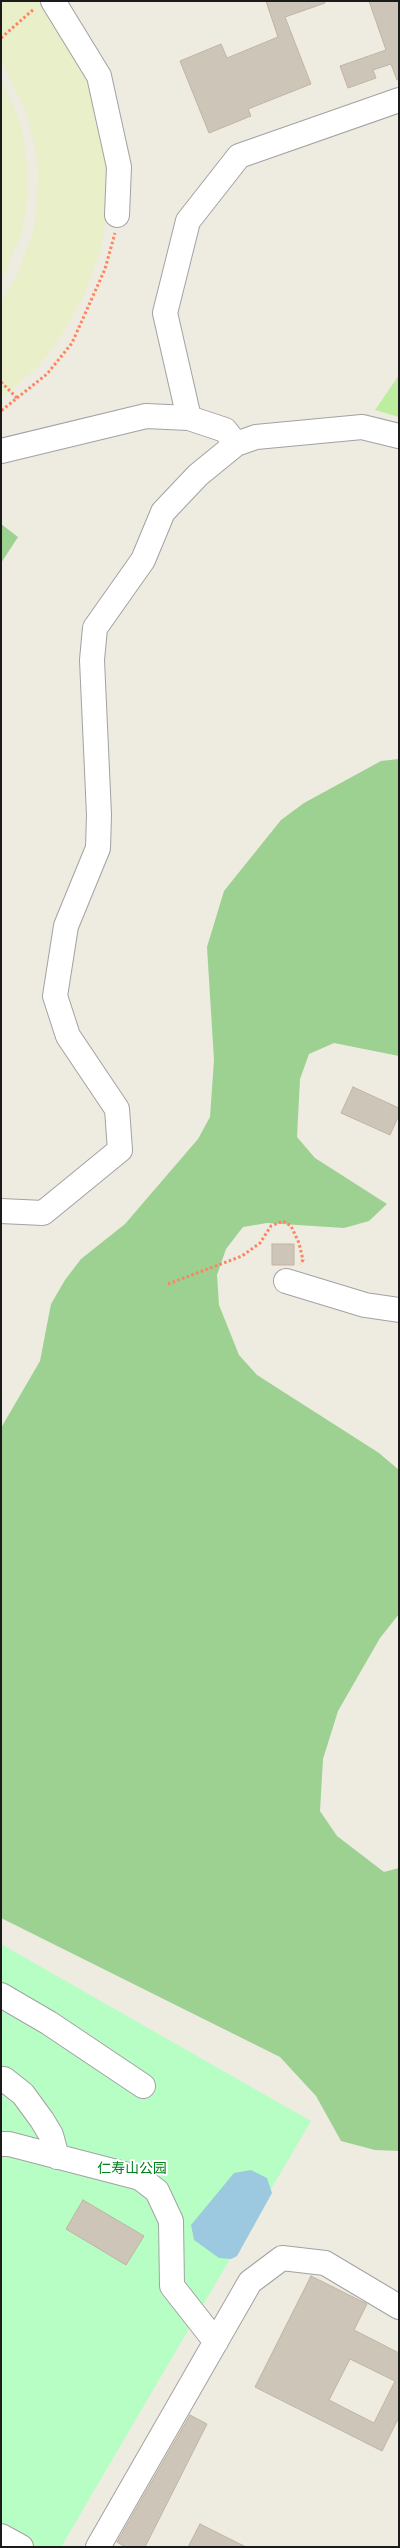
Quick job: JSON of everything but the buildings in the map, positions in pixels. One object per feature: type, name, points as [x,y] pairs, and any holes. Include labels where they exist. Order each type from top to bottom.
[{"type":"street","points":[[45,4],[98,76],[119,168],[117,215]]},
{"type":"street","points":[[190,418],[165,313],[188,221],[238,156],[399,100]]},
{"type":"street","points":[[1,451],[146,416],[190,418],[224,430],[236,444]]},
{"type":"street","points":[[1,1211],[43,1213],[120,1150],[117,1109],[68,1036],[55,996],[66,926],[98,848],[99,815],[92,660],[95,628],[143,560],[163,512],[198,475],[236,444],[256,437],[362,427],[399,436]]},
{"type":"street","points":[[286,1281],[365,1305],[399,1310]]},
{"type":"street","points":[[1,1995],[49,2023],[143,2086]]},
{"type":"street","points":[[4,2079],[23,2094],[42,2120],[51,2135],[57,2156]]},
{"type":"street","points":[[1,2144],[9,2144],[140,2178],[157,2191],[171,2221],[172,2286],[216,2342]]},
{"type":"street","points":[[98,2547],[250,2282],[282,2258],[326,2263],[399,2307]]},
{"type":"street","points":[[1,2536],[21,2547]]},
{"type":"path","points":[[1,38],[45,4]]},
{"type":"path","points":[[1,411],[47,374],[72,343],[105,269],[115,236],[117,215]]},
{"type":"path","points":[[1,382],[17,398]]},
{"type":"path","points":[[168,1284],[242,1256],[260,1243],[271,1226],[283,1221],[291,1226],[299,1243],[303,1260],[286,1281]]},
{"type":"green space","points":[[1,1],[44,1],[71,39],[102,114],[110,195],[101,249],[82,300],[54,346],[37,367],[1,399],[1,302],[17,275],[32,236],[36,215],[38,173],[36,152],[26,111],[1,62]]},
{"type":"green space","points":[[1,80],[17,114],[23,134],[28,173],[28,193],[22,232],[1,282]]},
{"type":"green space","points":[[399,375],[399,417],[375,410]]},
{"type":"green space","points":[[1,524],[18,537],[1,563]]},
{"type":"green space","points":[[399,759],[399,1056],[334,1043],[309,1054],[300,1079],[297,1137],[315,1158],[387,1204],[369,1221],[344,1228],[267,1223],[243,1227],[226,1249],[217,1275],[219,1305],[239,1355],[257,1375],[379,1453],[399,1470],[399,1614],[380,1638],[338,1711],[323,1759],[320,1811],[337,1836],[384,1872],[399,1868],[399,2151],[375,2150],[341,2141],[316,2096],[280,2057],[1,1918],[1,1428],[40,1361],[51,1304],[65,1280],[81,1259],[125,1224],[198,1139],[210,1117],[214,1060],[207,947],[224,891],[281,820],[304,803],[381,761]]},
{"type":"green space","name":"仁寿山公园","points":[[1,1944],[311,2121],[61,2547],[1,2547]]},
{"type":"water","points":[[251,2170],[267,2178],[272,2193],[237,2256],[231,2259],[219,2258],[194,2240],[191,2225],[234,2173]]}]
